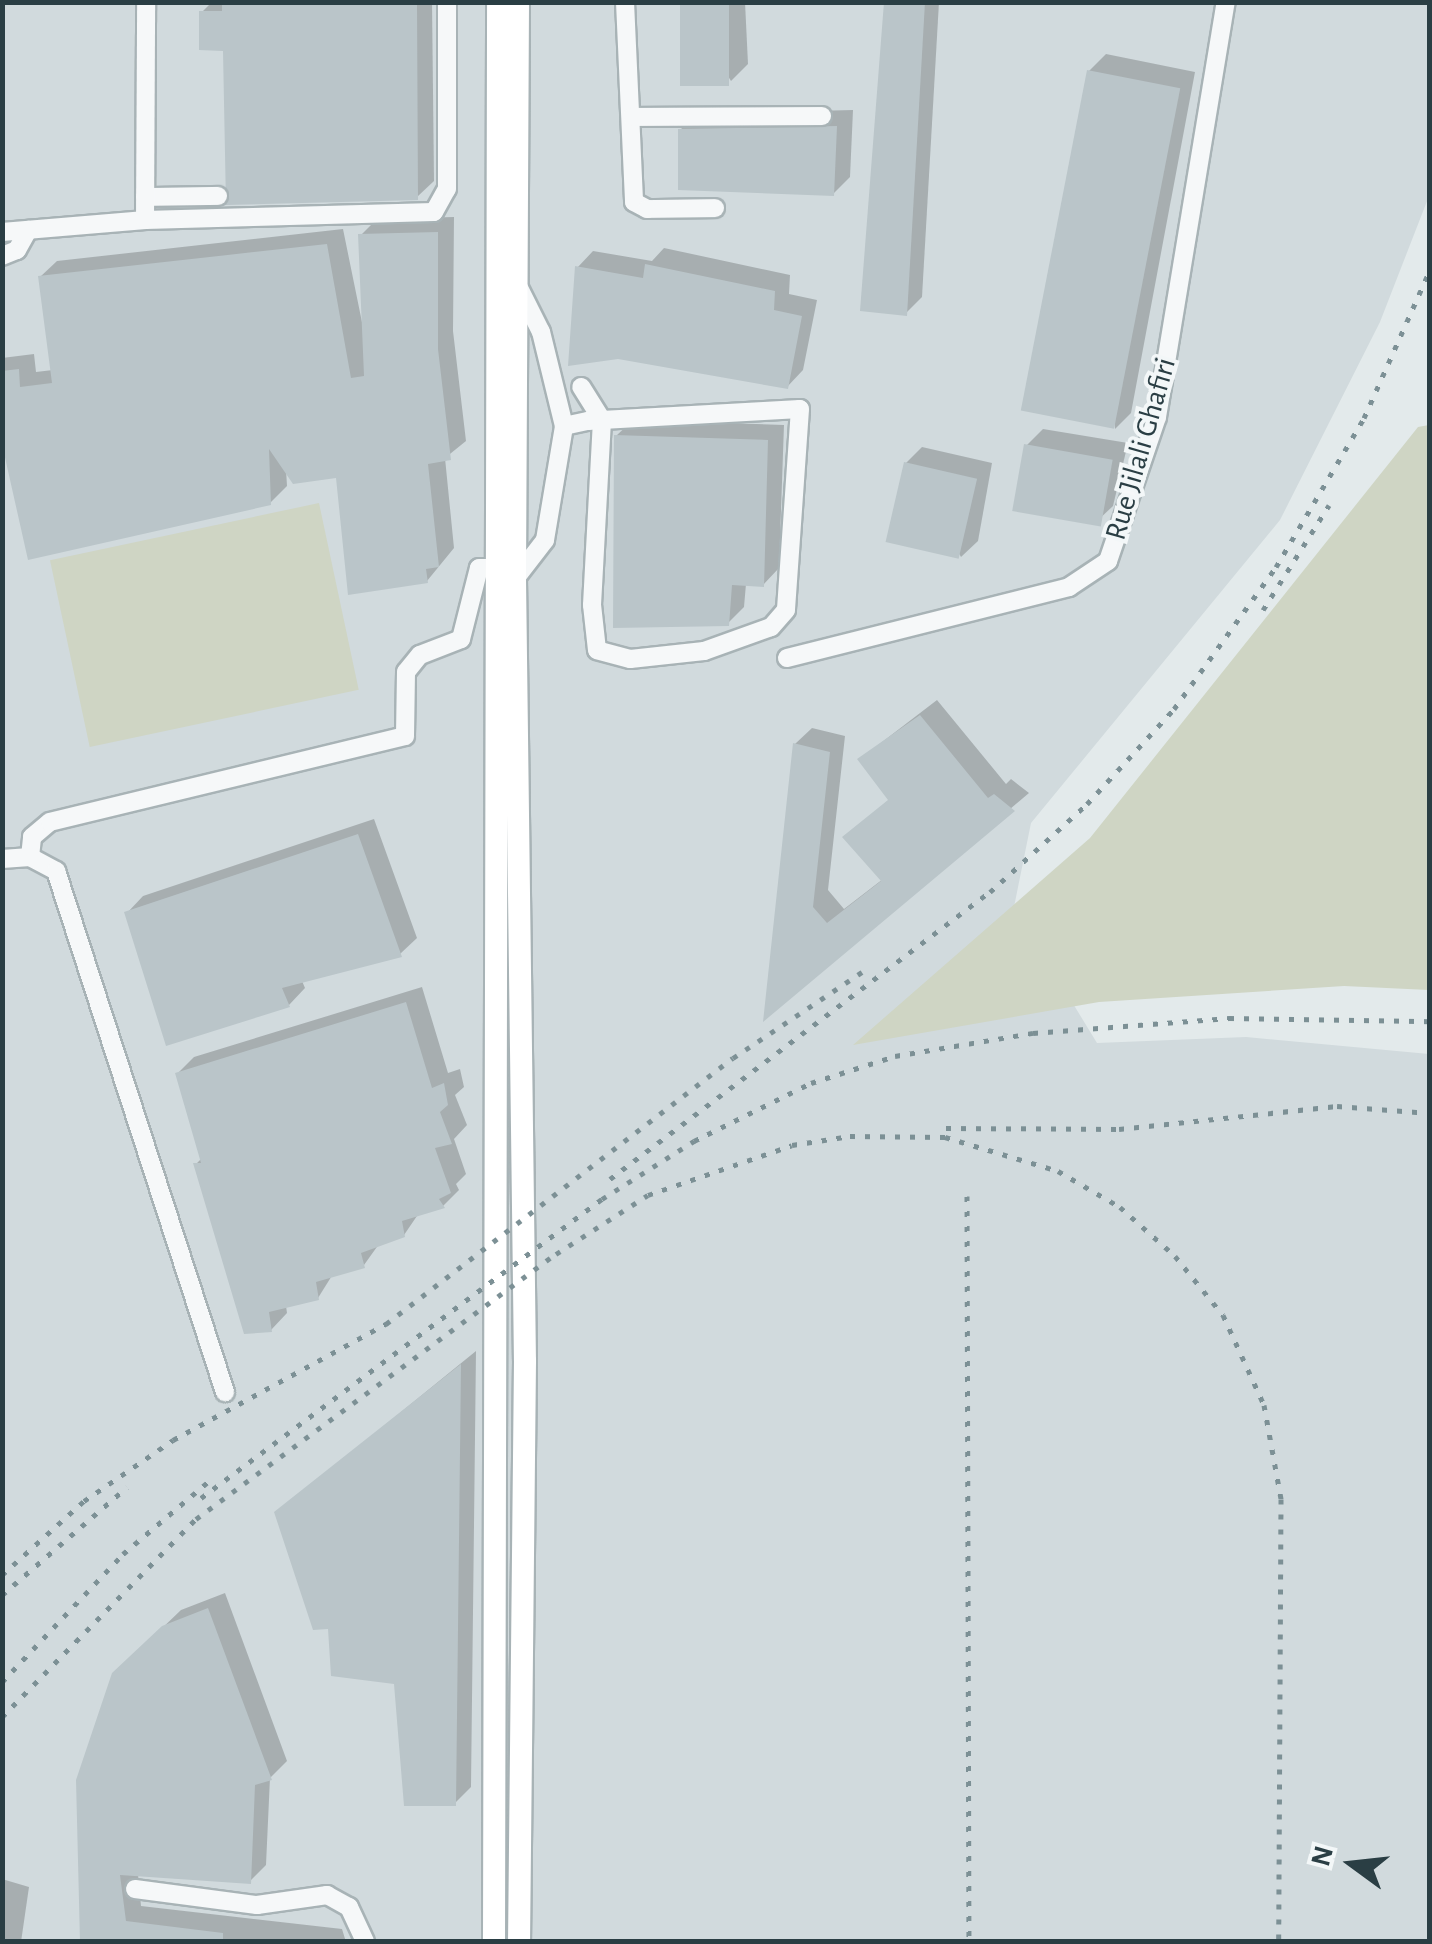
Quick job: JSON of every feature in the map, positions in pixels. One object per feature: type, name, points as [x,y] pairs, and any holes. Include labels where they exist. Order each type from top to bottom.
[{"type":"main road","points":[[498,2],[505,574],[525,1361],[520,1942]]},
{"type":"main road","points":[[494,1942],[505,574],[516,283],[518,2]]},
{"type":"street","points":[[145,220],[146,2]]},
{"type":"street","points":[[2,232],[145,220],[434,212],[447,190],[447,2]]},
{"type":"street","points":[[625,2],[638,206],[715,208]]},
{"type":"street","name":"Rue Jilali Ghafiri","points":[[787,658],[1069,587],[1094,575],[1119,542],[1157,416],[1226,2]]},
{"type":"street","points":[[632,116],[822,116]]},
{"type":"street","points":[[145,197],[218,196]]},
{"type":"street","points":[[2,256],[17,250],[28,230]]},
{"type":"street","points":[[30,857],[32,837],[50,822],[405,736],[406,672],[420,655],[460,639],[479,568],[505,574],[546,540],[564,426],[541,332],[516,283]]},
{"type":"street","points":[[564,426],[602,420],[800,409],[786,610],[771,628],[704,651],[630,660],[597,650],[592,605],[602,420],[581,387]]},
{"type":"street","points":[[2,858],[30,857],[56,872],[225,1392]]},
{"type":"street","points":[[135,1888],[256,1905],[327,1895],[350,1907],[366,1942]]},
{"type":"shaded area","points":[[3,3],[1429,3],[1429,196],[1380,322],[1280,520],[1031,823],[1014,907],[1097,1043],[1246,1037],[1429,1054],[1429,1941],[3,1942]]},
{"type":"green space","points":[[1429,425],[1429,990],[1344,986],[1099,1002],[853,1045],[1090,838],[1418,427]]},
{"type":"green space","points":[[319,503],[359,690],[90,747],[50,560]]},
{"type":"building","points":[[222,2],[417,2],[418,200],[226,205],[223,51],[199,50],[199,11],[222,11]]},
{"type":"building","points":[[680,2],[729,2],[729,86],[680,86]]},
{"type":"building","points":[[884,2],[925,2],[907,316],[860,311]]},
{"type":"building","points":[[1087,70],[1180,88],[1114,429],[1021,411]]},
{"type":"building","points":[[837,126],[834,196],[678,190],[678,129]]},
{"type":"building","points":[[438,232],[438,349],[451,460],[428,464],[439,567],[426,569],[428,583],[348,595],[336,478],[293,484],[269,449],[271,505],[28,560],[2,444],[2,371],[19,369],[20,387],[52,383],[38,276],[327,244],[351,378],[364,376],[358,234]]},
{"type":"building","points":[[645,264],[775,291],[774,310],[802,316],[788,389],[618,359],[568,366],[575,266],[643,278]]},
{"type":"building","points":[[614,435],[768,440],[764,587],[732,585],[729,626],[613,628]]},
{"type":"building","points":[[1024,444],[1113,460],[1101,527],[1012,511]]},
{"type":"building","points":[[904,462],[977,479],[959,559],[886,542]]},
{"type":"building","points":[[920,715],[988,798],[994,794],[1015,811],[763,1022],[793,743],[830,752],[813,907],[827,923],[881,881],[842,837],[888,800],[857,759]]},
{"type":"building","points":[[358,834],[402,957],[282,988],[290,1007],[166,1046],[124,912]]},
{"type":"building","points":[[406,1002],[432,1088],[444,1083],[448,1105],[440,1112],[452,1144],[435,1148],[451,1193],[439,1199],[445,1208],[402,1221],[405,1237],[361,1253],[365,1268],[316,1282],[319,1300],[269,1312],[272,1332],[244,1334],[193,1163],[201,1163],[175,1073]]},
{"type":"building","points":[[461,1364],[456,1806],[404,1806],[394,1684],[331,1676],[328,1629],[313,1630],[274,1512]]},
{"type":"building","points":[[208,1608],[272,1780],[255,1785],[251,1884],[120,1875],[126,1921],[223,1933],[223,1942],[80,1942],[76,1780],[112,1673],[162,1626]]},
{"type":"railway","points":[[610,1179],[990,892],[1087,804],[1174,709],[1276,567],[1364,418],[1430,270]]},
{"type":"railway","points":[[1263,610],[1329,505]]},
{"type":"railway","points":[[2,1575],[84,1501],[173,1440],[386,1324],[733,1058],[868,968]]},
{"type":"railway","points":[[201,1498],[602,1199],[694,1141],[811,1083],[895,1056],[1033,1033],[1229,1018],[1430,1021]]},
{"type":"railway","points":[[946,1128],[1119,1129],[1337,1106],[1430,1113]]},
{"type":"railway","points":[[2,1717],[196,1519],[556,1254],[648,1195],[792,1145],[850,1136],[945,1137],[1058,1171],[1120,1207],[1175,1256],[1223,1315],[1264,1405],[1281,1499],[1279,1942]]},
{"type":"railway","points":[[967,1196],[969,1942]]},
{"type":"railway","points":[[2,1682],[123,1554],[209,1481]]},
{"type":"railway","points":[[2,1595],[127,1487]]}]
